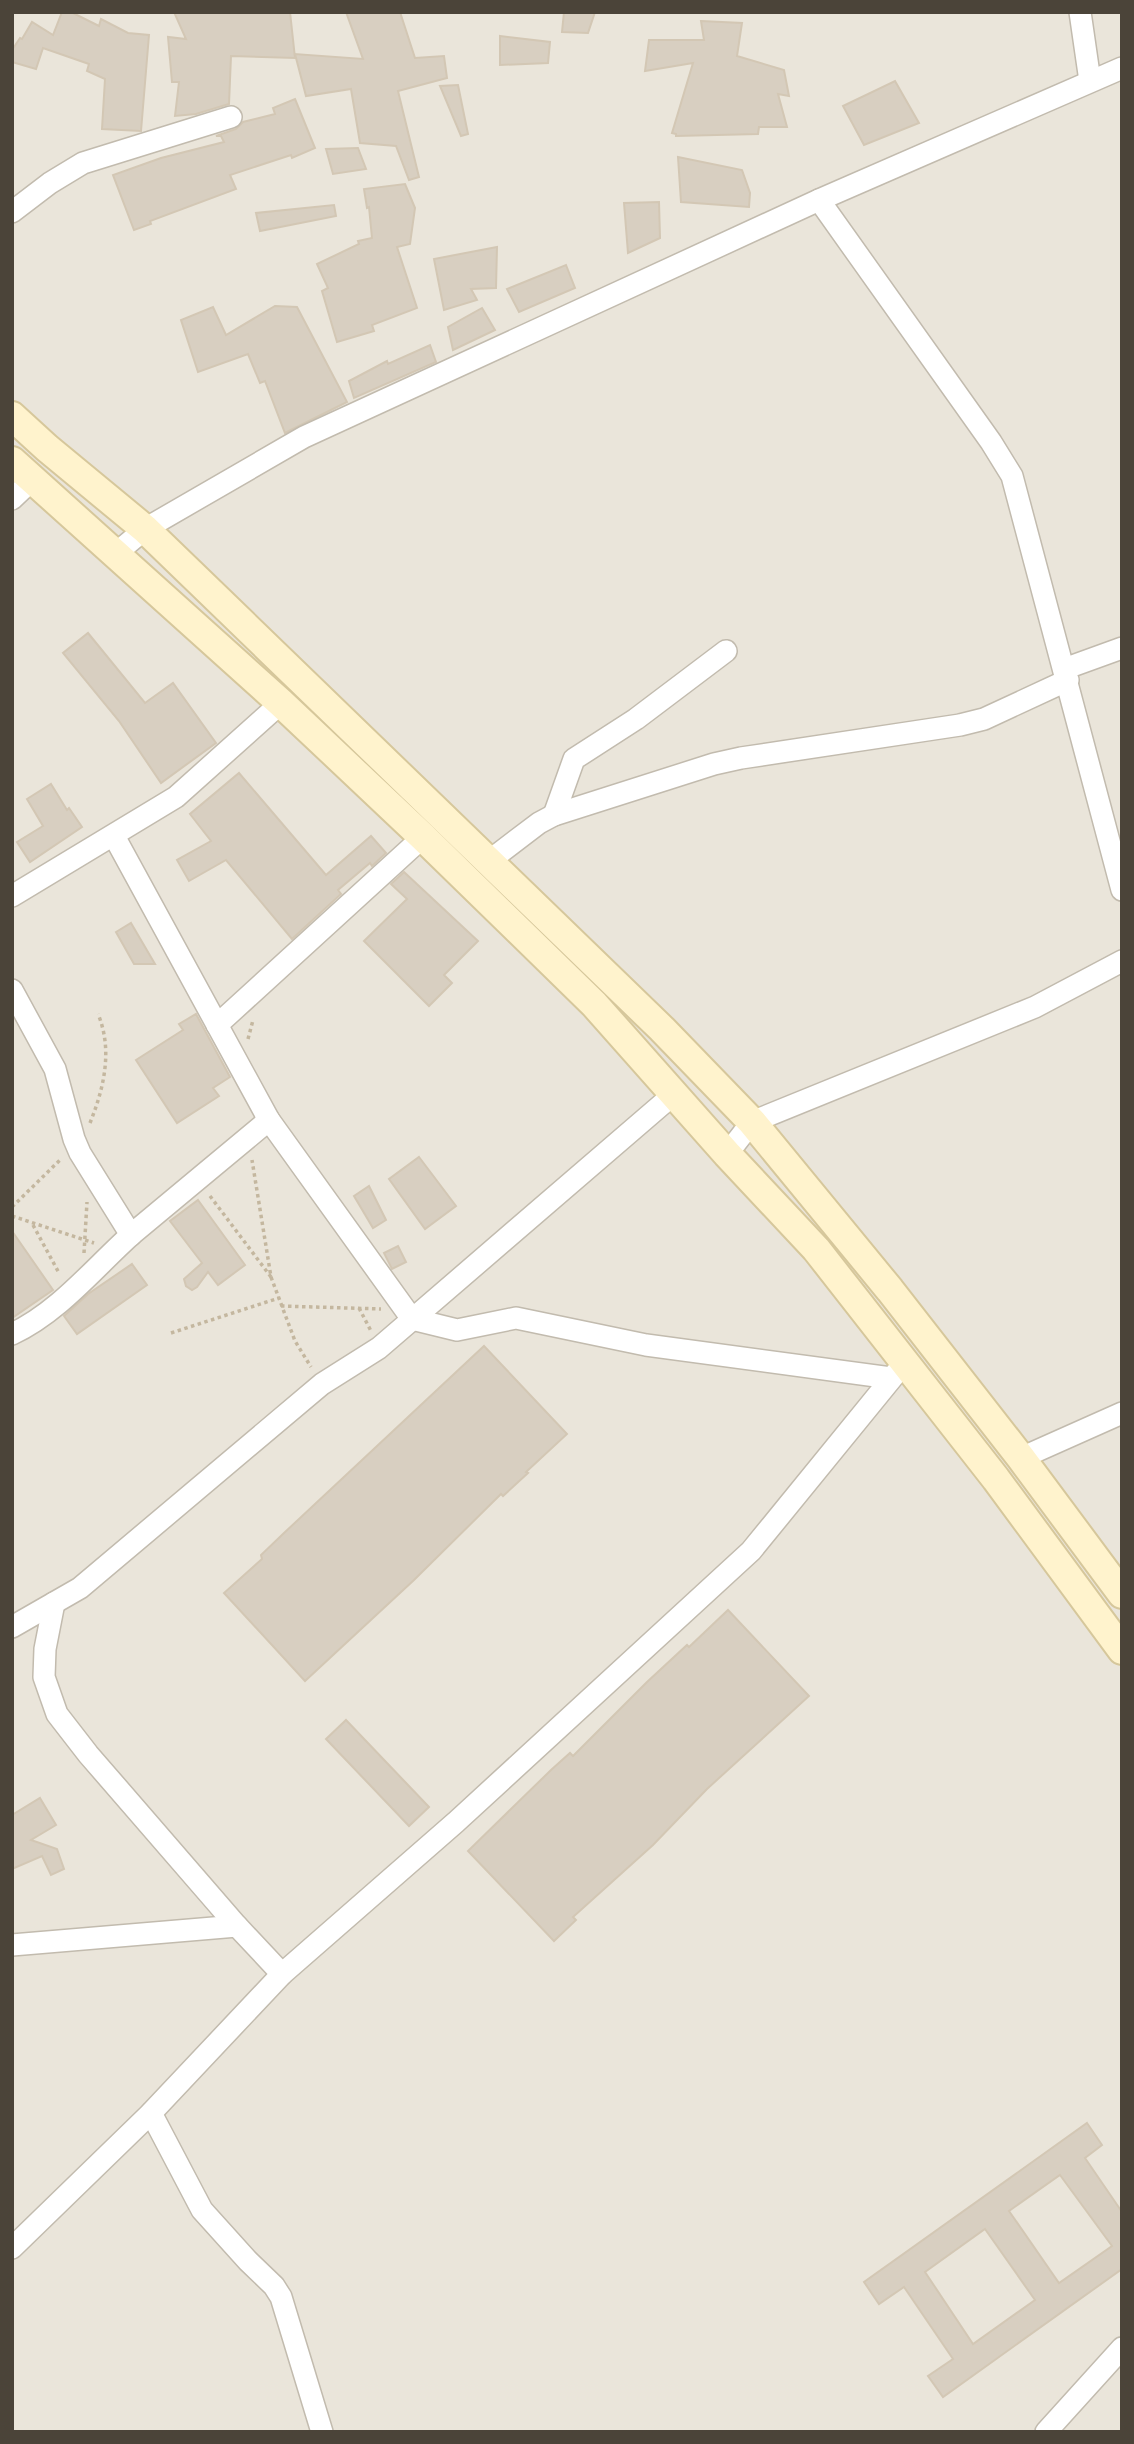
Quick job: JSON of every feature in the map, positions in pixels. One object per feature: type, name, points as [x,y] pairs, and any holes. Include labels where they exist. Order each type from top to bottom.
[{"type":"main road","points":[[12,416],[145,529],[662,1029],[752,1122],[890,1290],[1021,1458],[1122,1594]]},
{"type":"main road","points":[[22,470],[281,703],[594,1004],[727,1154],[816,1249],[898,1370],[996,1479],[1122,1650]]},
{"type":"street","points":[[1080,12],[1090,80]]},
{"type":"street","points":[[114,555],[145,529],[304,437],[819,200],[1122,68]]},
{"type":"street","points":[[12,212],[50,183],[83,163],[231,117]]},
{"type":"street","points":[[819,200],[991,442],[1012,476],[1122,890]]},
{"type":"street","points":[[12,499],[22,470]]},
{"type":"street","points":[[489,861],[539,823],[554,815],[741,758],[960,725],[984,719],[1066,674],[1122,648]]},
{"type":"street","points":[[554,815],[574,759],[636,719],[726,650]]},
{"type":"street","points":[[12,896],[176,797],[281,703]]},
{"type":"street","points":[[114,836],[269,1120],[408,1314],[457,1330],[516,1318],[646,1345],[898,1370]]},
{"type":"street","points":[[217,1024],[423,837]]},
{"type":"street","points":[[727,1154],[752,1122],[1035,1007],[1122,961]]},
{"type":"street","points":[[12,989],[55,1069],[76,1145],[123,1242]]},
{"type":"street","points":[[12,1627],[80,1588],[322,1384],[379,1348],[408,1314],[674,1094]]},
{"type":"street","points":[[12,1334],[26,1328],[55,1305],[123,1242],[269,1120]]},
{"type":"street","points":[[12,2248],[151,2113],[282,1974],[456,1822],[751,1551],[898,1370]]},
{"type":"street","points":[[1021,1458],[1122,1413]]},
{"type":"street","points":[[54,1603],[45,1649],[44,1677],[57,1714],[88,1754],[282,1974]]},
{"type":"street","points":[[12,1945],[237,1926]]},
{"type":"street","points":[[151,2113],[202,2210],[274,2286],[281,2297],[322,2432]]},
{"type":"street","points":[[1046,2432],[1122,2348]]},
{"type":"path","points":[[12,1207],[76,1145],[90,1122],[105,1075],[105,1031],[98,1014]]},
{"type":"path","points":[[247,1041],[253,1018]]},
{"type":"path","points":[[248,1138],[271,1277],[295,1341],[322,1384]]},
{"type":"path","points":[[198,1180],[271,1277]]},
{"type":"path","points":[[12,1216],[32,1223],[123,1242]]},
{"type":"path","points":[[32,1223],[59,1273]]},
{"type":"path","points":[[171,1334],[279,1297]]},
{"type":"path","points":[[281,1306],[408,1314]]},
{"type":"shaded area","points":[[12,12],[1122,12],[1122,2432],[12,2432]]},
{"type":"building","points":[[62,12],[71,12],[99,26],[101,19],[128,33],[149,35],[141,131],[102,129],[105,79],[87,71],[89,64],[43,48],[36,69],[12,62],[12,50],[32,22],[53,35]]},
{"type":"building","points":[[174,12],[290,12],[295,58],[231,56],[229,104],[196,114],[175,116],[179,82],[172,82],[168,37],[186,39]]},
{"type":"building","points":[[346,12],[400,12],[415,58],[444,56],[447,78],[398,91],[419,177],[409,180],[396,146],[360,143],[351,89],[306,96],[295,54],[363,59]]},
{"type":"building","points":[[564,12],[595,12],[588,33],[562,32]]},
{"type":"building","points":[[701,21],[742,23],[737,56],[784,70],[789,96],[778,94],[787,127],[759,127],[758,134],[676,136],[672,133],[693,63],[645,71],[649,40],[704,40]]},
{"type":"building","points":[[500,36],[550,42],[548,63],[500,65]]},
{"type":"building","points":[[895,81],[919,123],[864,145],[843,106]]},
{"type":"building","points":[[458,85],[468,134],[461,136],[440,86]]},
{"type":"building","points":[[295,99],[315,148],[292,158],[291,155],[230,175],[236,189],[150,221],[151,224],[134,230],[113,175],[161,158],[224,142],[221,136],[216,136],[236,129],[243,122],[275,114],[273,108]]},
{"type":"building","points":[[358,148],[366,169],[333,174],[326,149]]},
{"type":"building","points":[[678,157],[742,170],[750,193],[749,207],[681,202]]},
{"type":"building","points":[[405,184],[415,208],[410,244],[397,247],[417,308],[372,325],[374,331],[337,342],[322,291],[328,288],[317,264],[359,244],[358,241],[372,238],[364,189]]},
{"type":"building","points":[[659,202],[660,238],[628,253],[624,203]]},
{"type":"building","points":[[334,205],[336,216],[260,231],[256,213]]},
{"type":"building","points":[[497,247],[496,288],[471,289],[477,300],[444,310],[434,259]]},
{"type":"building","points":[[566,265],[575,288],[519,312],[507,289]]},
{"type":"building","points":[[275,306],[297,307],[347,402],[285,433],[265,381],[260,383],[248,354],[198,372],[181,320],[213,307],[226,335]]},
{"type":"building","points":[[482,308],[495,330],[453,350],[448,327]]},
{"type":"building","points":[[430,345],[436,362],[354,398],[349,381],[387,361],[388,364]]},
{"type":"building","points":[[88,633],[145,703],[173,683],[216,743],[161,783],[119,721],[63,653]]},
{"type":"building","points":[[239,773],[326,875],[371,836],[386,853],[338,890],[341,894],[292,939],[226,860],[189,881],[177,860],[211,841],[190,814]]},
{"type":"building","points":[[51,784],[67,810],[69,808],[82,827],[30,862],[17,842],[43,826],[27,799]]},
{"type":"building","points":[[404,872],[478,941],[444,975],[452,983],[429,1006],[364,941],[407,899],[391,884]]},
{"type":"building","points":[[131,923],[155,964],[134,964],[116,932]]},
{"type":"building","points":[[196,1014],[230,1077],[213,1088],[219,1096],[177,1123],[136,1060],[183,1030],[179,1024]]},
{"type":"building","points":[[419,1157],[456,1206],[425,1229],[389,1179]]},
{"type":"building","points":[[369,1186],[386,1220],[373,1228],[354,1196]]},
{"type":"building","points":[[198,1200],[245,1265],[218,1285],[208,1272],[192,1290],[186,1286],[184,1279],[202,1263],[170,1221]]},
{"type":"building","points":[[12,1231],[53,1290],[12,1318]]},
{"type":"building","points":[[398,1246],[406,1262],[392,1269],[384,1253]]},
{"type":"building","points":[[132,1264],[147,1285],[77,1334],[64,1316],[88,1294]]},
{"type":"building","points":[[484,1346],[567,1434],[305,1681],[224,1593],[262,1559],[261,1555],[284,1533]]},
{"type":"building","points":[[728,1610],[809,1696],[707,1789],[653,1845],[573,1917],[576,1920],[554,1941],[468,1851],[551,1770],[570,1753],[573,1756],[647,1682]]},
{"type":"building","points":[[346,1720],[429,1807],[409,1826],[326,1739]]},
{"type":"building","points":[[40,1798],[56,1825],[31,1840],[57,1849],[64,1869],[51,1875],[42,1856],[12,1869],[12,1815]]},
{"type":"building","points":[[1087,2123],[1102,2145],[1085,2158],[1122,2212],[1122,2269],[943,2397],[928,2376],[953,2359],[904,2287],[879,2304],[864,2282]],"holes":[[[1060,2175],[1112,2246],[1059,2283],[1009,2211]],[[985,2229],[1035,2300],[973,2344],[925,2272]]]}]
